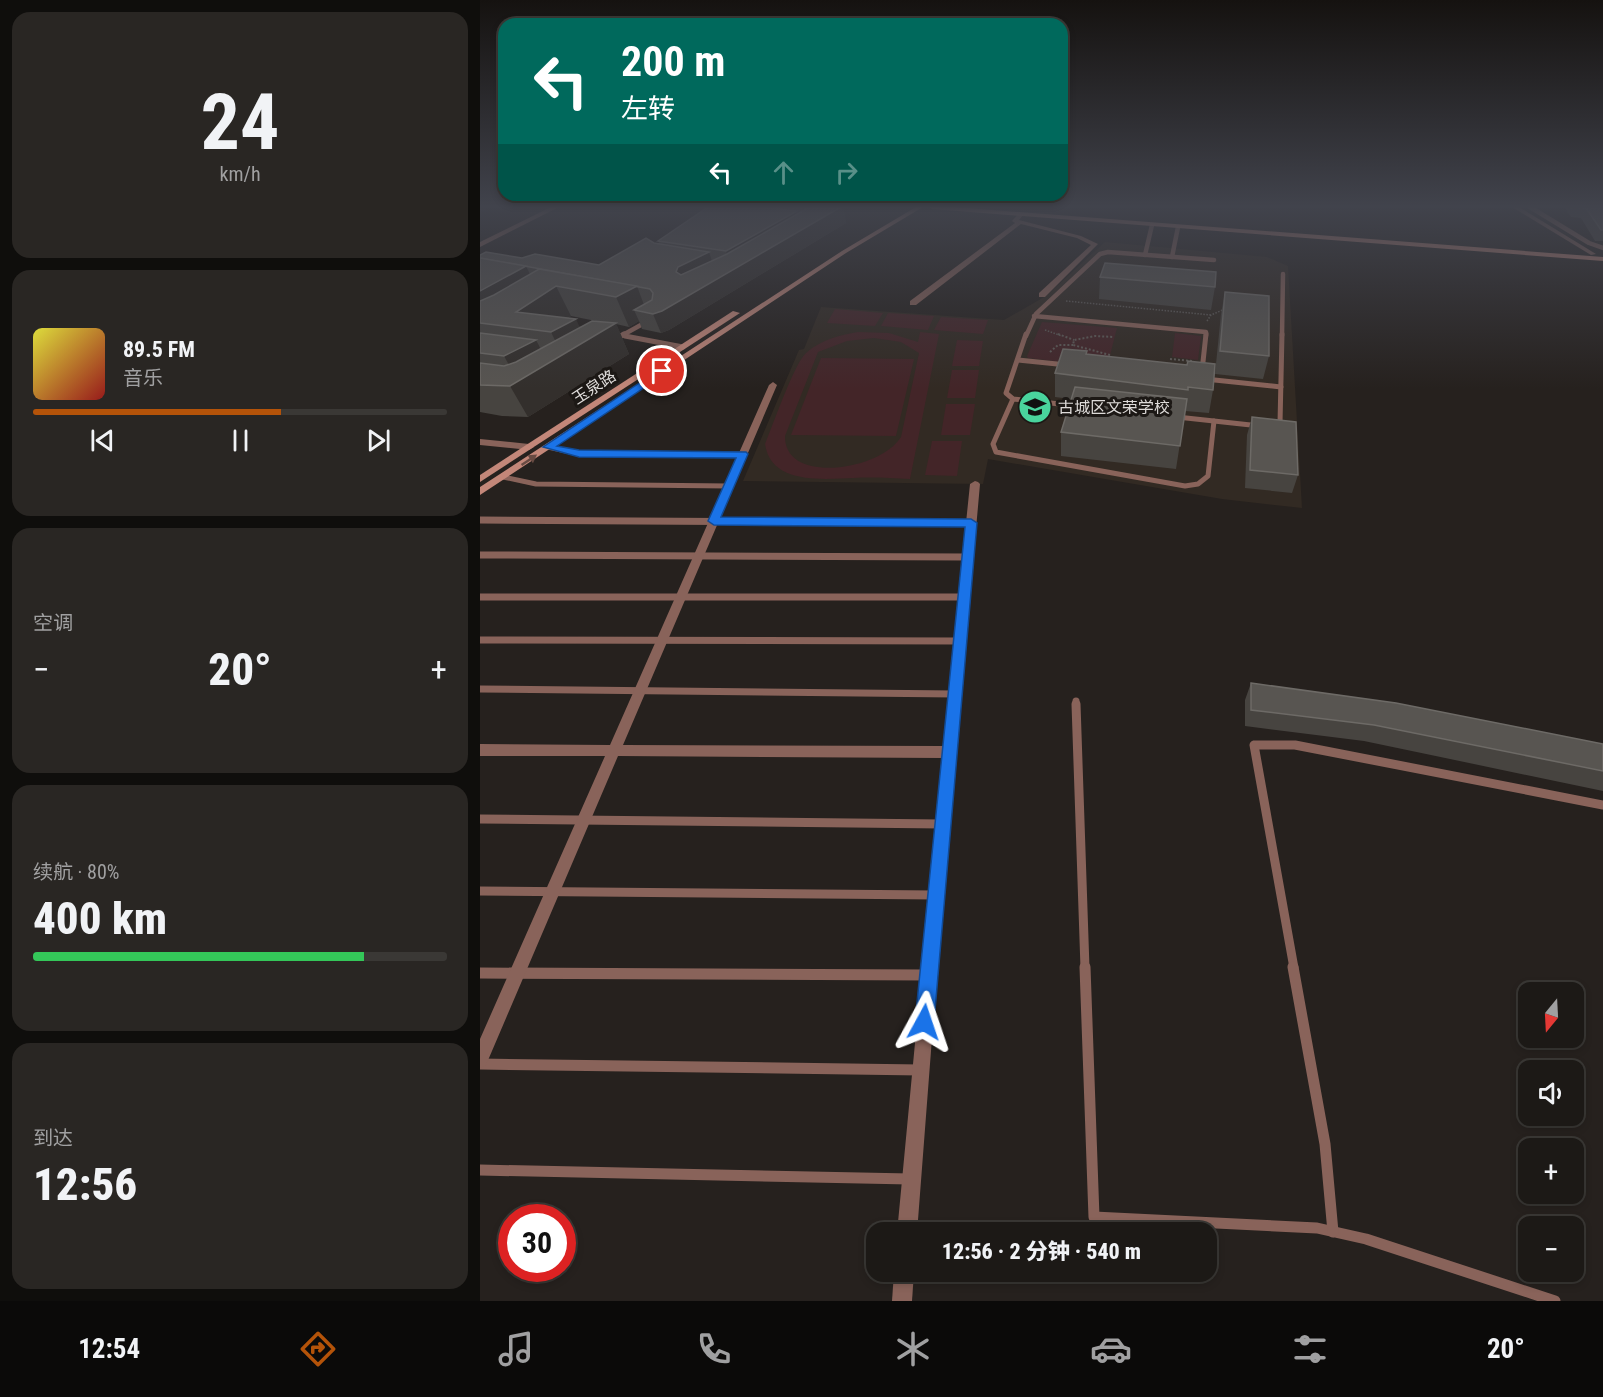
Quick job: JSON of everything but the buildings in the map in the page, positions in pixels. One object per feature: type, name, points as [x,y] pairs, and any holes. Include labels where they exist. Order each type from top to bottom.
[{"type":"street","name":"玉泉路","points":[[480,479],[805,268]]},
{"type":"street","name":"玉泉路","points":[[480,492],[820,268]]},
{"type":"street","points":[[914,303],[958,268]]},
{"type":"street","points":[[1042,295],[1070,268]]},
{"type":"street","points":[[480,1059],[773,385]]},
{"type":"street","points":[[480,442],[529,447]]},
{"type":"street","points":[[908,1222],[928,975],[975,484]]},
{"type":"street","points":[[480,750],[949,752]]},
{"type":"street","points":[[902,1301],[903,1282]]},
{"type":"lane","points":[[1084,406],[1013,399],[1006,393],[1034,316],[1085,268]]},
{"type":"lane","points":[[1166,416],[1265,426],[1280,423],[1283,274]]},
{"type":"lane","points":[[612,341],[625,336],[656,316]]},
{"type":"lane","points":[[1034,316],[1206,332],[1201,379],[1281,387]]},
{"type":"lane","points":[[625,336],[683,347]]},
{"type":"lane","points":[[1018,360],[1078,366]]},
{"type":"lane","points":[[1013,399],[993,444],[996,452],[1185,486],[1198,484],[1208,476],[1214,421]]},
{"type":"lane","points":[[548,447],[579,454],[743,454]]},
{"type":"lane","points":[[503,477],[536,484],[729,486]]},
{"type":"lane","points":[[480,520],[971,523]]},
{"type":"lane","points":[[480,555],[968,557]]},
{"type":"lane","points":[[480,597],[964,597]]},
{"type":"lane","points":[[480,639],[960,641]]},
{"type":"lane","points":[[480,689],[955,694]]},
{"type":"lane","points":[[1076,700],[1090,1155],[1094,1217],[1317,1228],[1366,1239],[1555,1301]]},
{"type":"lane","points":[[1334,1232],[1325,1144],[1254,745],[1295,745],[1603,805]]},
{"type":"lane","points":[[480,819],[942,824]]},
{"type":"lane","points":[[480,891],[936,895]]},
{"type":"lane","points":[[480,973],[928,975]]},
{"type":"lane","points":[[480,1064],[921,1070]]},
{"type":"lane","points":[[480,1170],[912,1179]]},
{"type":"path","points":[[1050,300],[1211,315]]},
{"type":"path","points":[[1206,332],[1207,318],[1227,309]]},
{"type":"path","points":[[1029,328],[1045,330],[1074,340],[1095,336],[1114,337]]},
{"type":"path","points":[[1073,345],[1074,340]]},
{"type":"path","points":[[1043,362],[1058,345],[1073,345],[1110,355]]},
{"type":"path","points":[[1170,359],[1203,363]]},
{"type":"shaded area","name":"古城区文荣学校","points":[[1077,268],[1288,268],[1302,508],[1222,499],[988,459],[983,484],[743,481],[799,350],[804,349],[821,307],[1004,320],[1046,296]]},
{"type":"shaded area","points":[[835,309],[883,313],[875,326],[827,323]]},
{"type":"shaded area","points":[[888,313],[934,316],[928,330],[881,326]]},
{"type":"shaded area","points":[[941,317],[988,320],[983,334],[934,330]]},
{"type":"shaded area","points":[[1042,322],[1117,328],[1107,367],[1028,358]]},
{"type":"shaded area","points":[[858,332],[889,333],[918,342],[920,332],[939,334],[910,479],[800,477],[777,467],[769,457],[765,444],[801,359],[806,353],[830,339]],"holes":[[[874,338],[901,342],[919,353],[901,437],[890,449],[855,465],[835,468],[816,467],[800,462],[789,452],[785,436],[818,352],[847,341]]]},
{"type":"shaded area","points":[[1175,333],[1201,336],[1198,360],[1172,357]]},
{"type":"shaded area","points":[[957,340],[983,341],[979,366],[952,366]]},
{"type":"shaded area","points":[[821,358],[914,359],[896,436],[791,435]]},
{"type":"shaded area","points":[[952,370],[979,370],[975,398],[947,398]]},
{"type":"shaded area","points":[[946,404],[975,404],[970,435],[941,435]]},
{"type":"shaded area","points":[[932,441],[962,441],[957,476],[925,475]]},
{"type":"place","name":"古城区文荣学校","points":[[1035,407]]},
{"type":"route","points":[[662,371],[548,447],[579,454],[743,454],[714,521],[971,523],[924,1022]]}]
